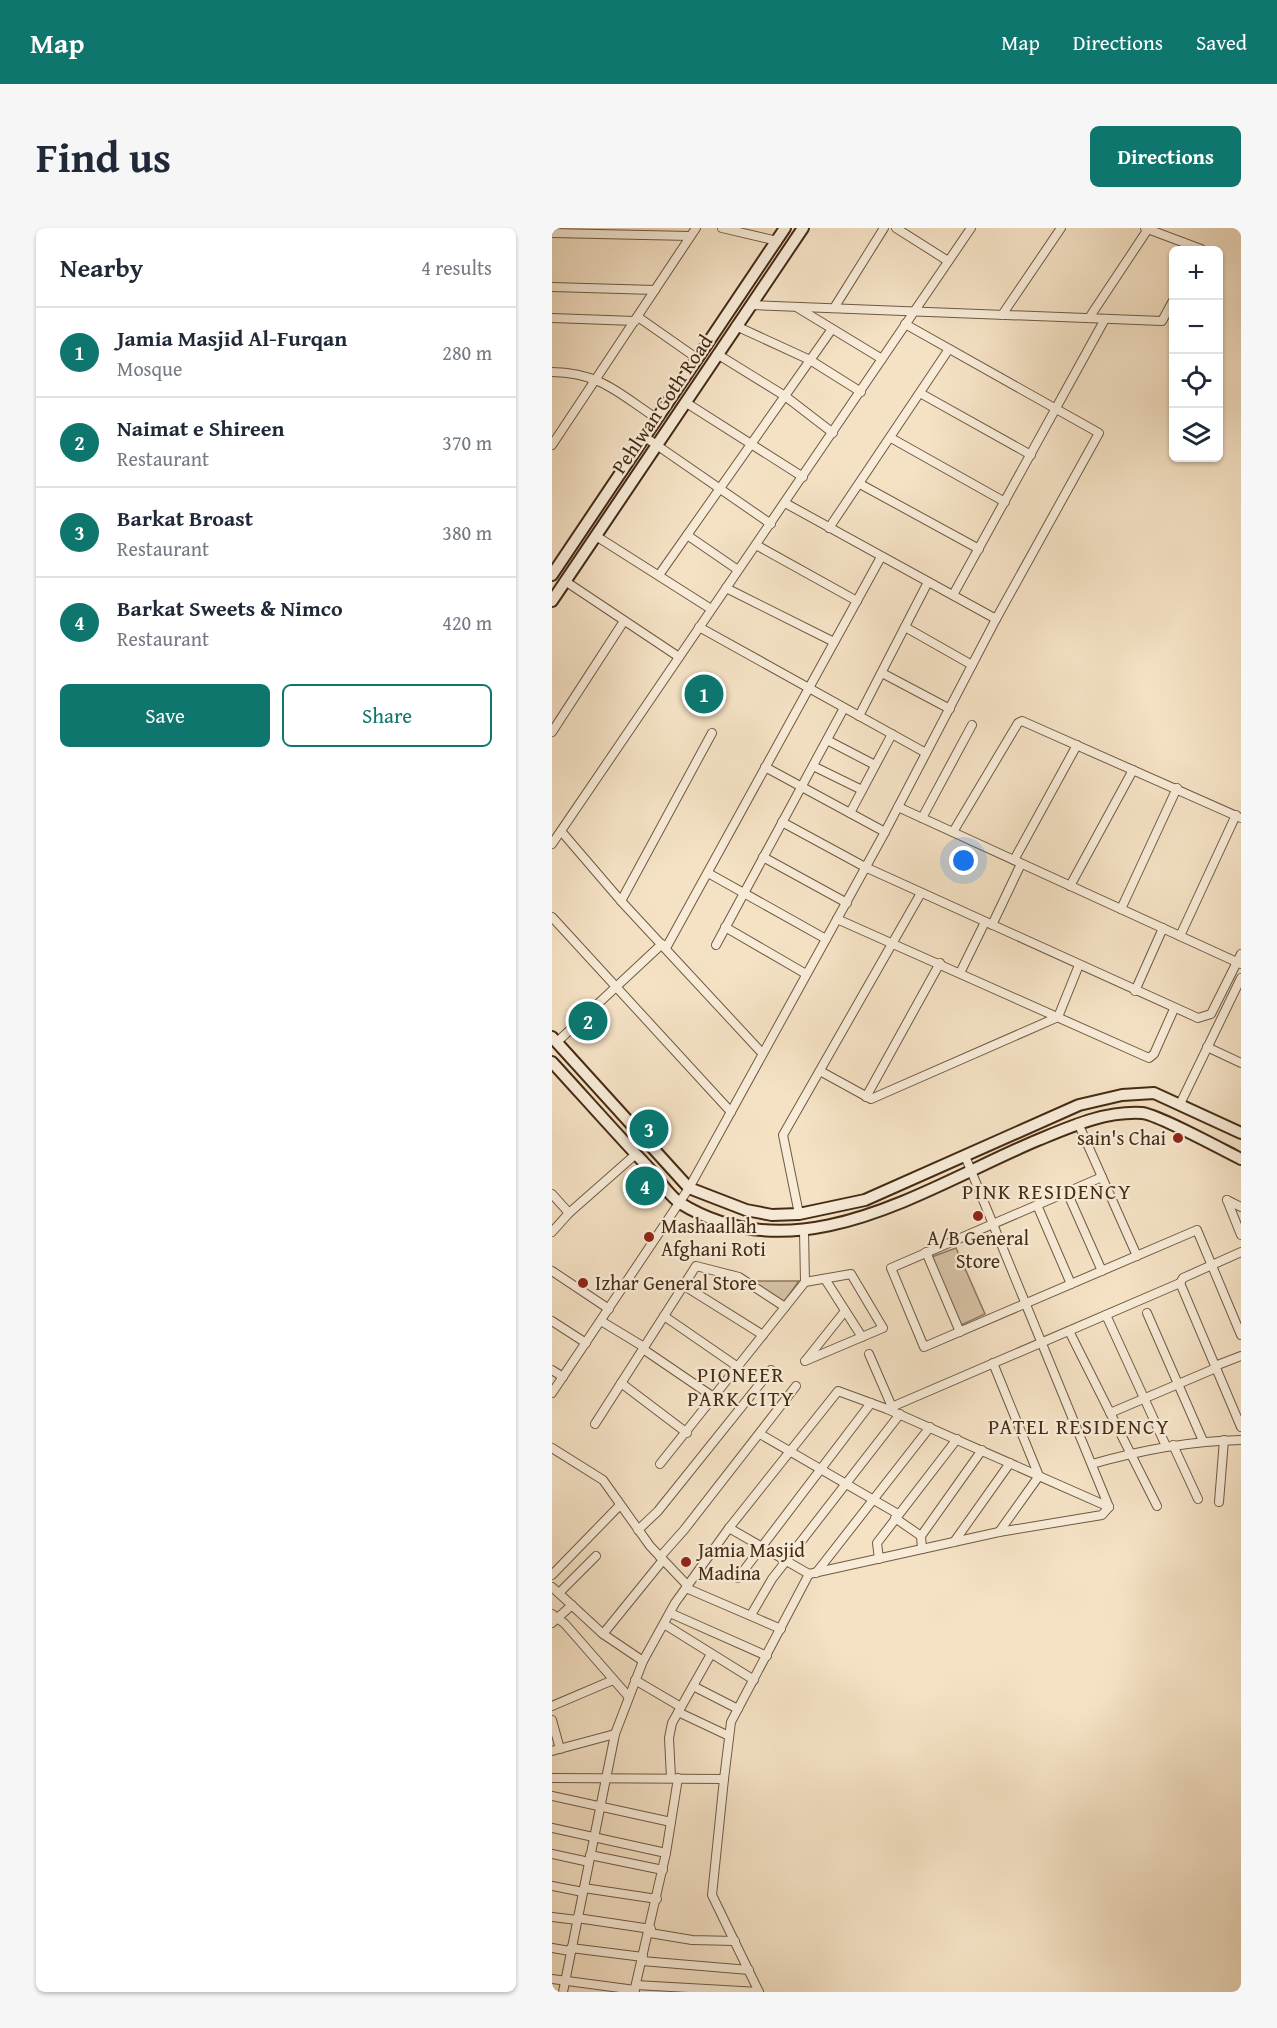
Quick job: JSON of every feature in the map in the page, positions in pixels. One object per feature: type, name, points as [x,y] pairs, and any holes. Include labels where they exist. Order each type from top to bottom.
[{"type":"main road","name":"Pehlwan Goth Road","points":[[552,574],[785,228]]},
{"type":"main road","name":"Pehlwan Goth Road","points":[[552,601],[803,228]]},
{"type":"main road","points":[[555,1040],[689,1188],[746,1210],[772,1215],[799,1214],[865,1200],[1079,1106],[1122,1095],[1154,1093],[1241,1133]]},
{"type":"main road","points":[[552,1062],[679,1202],[720,1221],[758,1228],[804,1231],[869,1216],[1078,1123],[1110,1115],[1145,1113],[1241,1159]]},
{"type":"street","points":[[552,445],[696,228]]},
{"type":"street","points":[[722,228],[777,241]]},
{"type":"street","points":[[834,308],[884,228]]},
{"type":"street","points":[[552,844],[971,228]]},
{"type":"street","points":[[1002,315],[1061,228]]},
{"type":"street","points":[[899,229],[948,261]]},
{"type":"street","points":[[1089,318],[1147,229],[1193,246]]},
{"type":"street","points":[[552,233],[690,236]]},
{"type":"street","points":[[552,287],[655,290]]},
{"type":"street","points":[[751,305],[1162,321],[1172,300]]},
{"type":"street","points":[[797,307],[882,359]]},
{"type":"street","points":[[552,318],[637,319],[698,359]]},
{"type":"street","points":[[953,596],[1105,318]]},
{"type":"street","points":[[552,1394],[689,1188],[847,903],[996,619],[1099,433],[1057,407],[905,324]]},
{"type":"street","points":[[736,326],[810,360],[861,392]]},
{"type":"street","points":[[659,575],[832,329]]},
{"type":"street","points":[[829,528],[949,349]]},
{"type":"street","points":[[717,354],[785,396],[833,433]]},
{"type":"street","points":[[552,372],[578,372],[596,378],[656,418]]},
{"type":"street","points":[[920,393],[1031,455]]},
{"type":"street","points":[[685,402],[803,477]]},
{"type":"street","points":[[645,437],[656,447],[771,524]]},
{"type":"street","points":[[891,438],[1005,502]]},
{"type":"street","points":[[860,484],[979,549]]},
{"type":"street","points":[[785,503],[996,619]]},
{"type":"street","points":[[687,535],[738,570]]},
{"type":"street","points":[[596,536],[711,609]]},
{"type":"street","points":[[756,545],[857,601]]},
{"type":"street","points":[[555,1040],[664,946],[708,873],[881,557]]},
{"type":"street","points":[[565,581],[679,657]]},
{"type":"street","points":[[859,716],[928,582]]},
{"type":"street","points":[[726,588],[834,642]]},
{"type":"street","points":[[552,732],[624,621]]},
{"type":"street","points":[[699,627],[926,753]]},
{"type":"street","points":[[905,627],[972,665]]},
{"type":"street","points":[[882,673],[950,709]]},
{"type":"street","points":[[716,945],[844,708]]},
{"type":"street","points":[[952,832],[1018,723],[1027,723],[1239,816],[1180,936]]},
{"type":"street","points":[[922,818],[972,725]]},
{"type":"street","points":[[621,901],[712,732]]},
{"type":"street","points":[[850,813],[892,734]]},
{"type":"street","points":[[827,740],[875,765]]},
{"type":"street","points":[[960,973],[989,924],[1017,862],[1077,745]]},
{"type":"street","points":[[813,766],[862,790]]},
{"type":"street","points":[[765,767],[885,832]]},
{"type":"street","points":[[1070,886],[1133,770]]},
{"type":"street","points":[[1120,909],[1177,788]]},
{"type":"street","points":[[782,822],[865,867],[1174,1009],[1198,1018],[1211,1014],[1240,960],[1180,936],[898,807]]},
{"type":"street","points":[[561,831],[621,901],[762,1053]]},
{"type":"street","points":[[763,857],[847,903]]},
{"type":"street","points":[[708,873],[826,939]]},
{"type":"street","points":[[799,1214],[783,1135],[921,893]]},
{"type":"street","points":[[552,917],[730,1112]]},
{"type":"street","points":[[837,920],[893,942],[1149,1058],[1154,1054],[1174,1009]]},
{"type":"street","points":[[725,927],[806,974]]},
{"type":"street","points":[[1135,991],[1163,928]]},
{"type":"street","points":[[866,1097],[940,963]]},
{"type":"street","points":[[820,1071],[871,1099],[1058,1017],[1079,965]]},
{"type":"street","points":[[1180,1104],[1207,1047],[1237,995],[1241,978]]},
{"type":"street","points":[[1207,1047],[1241,1063]]},
{"type":"street","points":[[1078,1123],[1137,1256]]},
{"type":"street","points":[[552,1232],[569,1213],[636,1154]]},
{"type":"street","points":[[965,1156],[1109,1507]]},
{"type":"street","points":[[1102,1177],[894,1266],[891,1272],[924,1347],[1197,1230],[1241,1335]]},
{"type":"street","points":[[1067,1192],[1102,1271]]},
{"type":"street","points":[[552,1194],[569,1213]]},
{"type":"street","points":[[1227,1200],[1241,1199]]},
{"type":"street","points":[[1227,1200],[1241,1207]]},
{"type":"street","points":[[1227,1200],[1241,1235]]},
{"type":"street","points":[[1037,1205],[1071,1284]]},
{"type":"street","points":[[660,1464],[715,1398],[805,1282],[804,1231]]},
{"type":"street","points":[[926,1252],[960,1332]]},
{"type":"street","points":[[890,1408],[1180,1283],[1183,1278],[1241,1252]]},
{"type":"street","points":[[595,1424],[696,1266],[739,1277],[785,1307]]},
{"type":"street","points":[[552,1271],[609,1309]]},
{"type":"street","points":[[805,1282],[851,1274],[883,1328],[805,1361],[845,1311]]},
{"type":"street","points":[[825,1279],[862,1337]]},
{"type":"street","points":[[1180,1283],[1241,1426]]},
{"type":"street","points":[[683,1285],[763,1335]]},
{"type":"street","points":[[1147,1313],[1203,1441]]},
{"type":"street","points":[[1106,1315],[1145,1398],[1198,1499]]},
{"type":"street","points":[[663,1316],[738,1367]]},
{"type":"street","points":[[552,1321],[586,1343]]},
{"type":"street","points":[[601,1321],[715,1398]]},
{"type":"street","points":[[1069,1330],[1157,1506]]},
{"type":"street","points":[[869,1354],[890,1408]]},
{"type":"street","points":[[1110,1413],[1241,1356]]},
{"type":"street","points":[[993,1363],[1039,1476]]},
{"type":"street","points":[[552,1370],[563,1377]]},
{"type":"street","points":[[638,1530],[658,1511],[771,1370]]},
{"type":"street","points":[[621,1383],[687,1433]]},
{"type":"street","points":[[603,1634],[796,1386]]},
{"type":"street","points":[[563,1992],[615,1734],[643,1661],[670,1613],[729,1528],[838,1391],[890,1408],[1109,1507]]},
{"type":"street","points":[[738,1578],[871,1403]]},
{"type":"street","points":[[751,1615],[772,1579],[848,1485],[900,1414]]},
{"type":"street","points":[[552,1979],[635,1989],[759,1992],[712,1895],[731,1722],[813,1573],[874,1500],[930,1427]]},
{"type":"street","points":[[760,1434],[874,1500],[921,1536]]},
{"type":"street","points":[[879,1559],[877,1543],[957,1439]]},
{"type":"street","points":[[1219,1502],[1224,1440]]},
{"type":"street","points":[[1092,1464],[1170,1446],[1203,1441],[1241,1440]]},
{"type":"street","points":[[552,1448],[603,1480],[638,1530],[687,1587],[781,1629]]},
{"type":"street","points":[[922,1549],[921,1536],[982,1450]]},
{"type":"street","points":[[954,1542],[1010,1463]]},
{"type":"street","points":[[999,1532],[1039,1476]]},
{"type":"street","points":[[552,1575],[620,1504]]},
{"type":"street","points":[[729,1528],[813,1573],[999,1532],[1102,1515],[1109,1507]]},
{"type":"street","points":[[559,1593],[596,1556]]},
{"type":"street","points":[[552,1587],[603,1634],[643,1661]]},
{"type":"street","points":[[572,1605],[554,1618],[628,1696]]},
{"type":"street","points":[[670,1613],[767,1656]]},
{"type":"street","points":[[664,1624],[754,1680]]},
{"type":"street","points":[[635,1989],[657,1899],[671,1822],[675,1778],[669,1731],[711,1654]]},
{"type":"street","points":[[552,1706],[613,1680]]},
{"type":"street","points":[[635,1680],[679,1709],[729,1736]]},
{"type":"street","points":[[693,1686],[738,1709]]},
{"type":"street","points":[[552,1720],[556,1750],[615,1734]]},
{"type":"street","points":[[552,1778],[724,1779]]},
{"type":"street","points":[[552,1796],[671,1822]]},
{"type":"street","points":[[552,1828],[666,1853]]},
{"type":"street","points":[[552,1854],[663,1870]]},
{"type":"street","points":[[552,1886],[657,1899]]},
{"type":"street","points":[[552,1917],[577,1919],[692,1940],[735,1941]]},
{"type":"street","points":[[552,1948],[749,1970]]},
{"type":"shaded area","points":[[956,1248],[985,1314],[957,1327],[926,1259]]},
{"type":"shaded area","points":[[750,1281],[799,1281],[783,1303]]},
{"type":"place","name":"Jamia Masjid Al-Furqan","points":[[704,694]]},
{"type":"place","name":"Naimat e Shireen","points":[[588,1021]]},
{"type":"place","name":"Barkat Broast","points":[[649,1129]]},
{"type":"place","name":"sain's Chai","points":[[1178,1138]]},
{"type":"place","name":"Barkat Sweets & Nimco","points":[[645,1186]]},
{"type":"place","name":"A/B General Store","points":[[978,1216]]},
{"type":"place","name":"Mashaallah Afghani Roti","points":[[649,1237]]},
{"type":"place","name":"Izhar General Store","points":[[583,1283]]},
{"type":"place","name":"Jamia Masjid Madina","points":[[686,1562]]},
{"type":"district","name":"PINK RESIDENCY","points":[[1047,1192]]},
{"type":"district","name":"PIONEER PARK CITY","points":[[741,1387]]},
{"type":"district","name":"PATEL RESIDENCY","points":[[1079,1427]]}]
